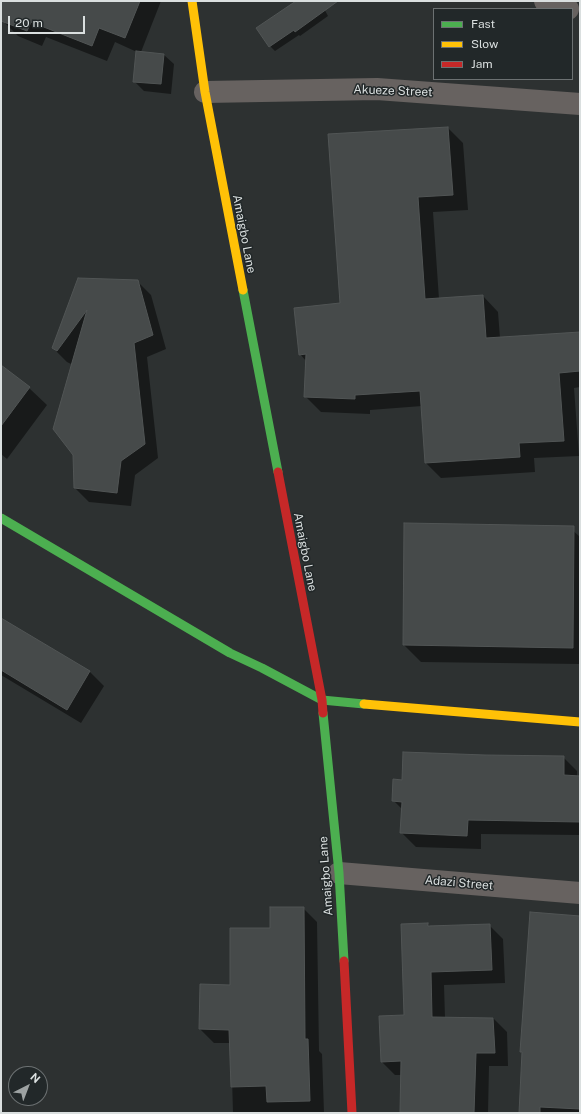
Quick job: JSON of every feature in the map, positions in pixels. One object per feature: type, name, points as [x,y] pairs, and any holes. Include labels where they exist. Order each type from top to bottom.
[{"type":"main road","name":"Amaigbo Lane","points":[[192,1],[205,92],[322,700],[339,873],[352,1113]]},
{"type":"main road","points":[[1,518],[230,653],[262,668],[322,700],[580,722]]},
{"type":"street","points":[[545,1],[565,8]]},
{"type":"street","name":"Akueze Street","points":[[205,92],[377,89],[580,104]]},
{"type":"street","name":"Adazi Street","points":[[339,873],[580,893]]},
{"type":"building","points":[[1,1],[140,1],[125,38],[99,28],[92,46],[31,22],[27,31],[1,21]]},
{"type":"building","points":[[296,1],[338,1],[295,32],[294,30],[269,47],[256,28]]},
{"type":"building","points":[[136,51],[164,54],[161,84],[133,82]]},
{"type":"building","points":[[448,127],[453,195],[418,197],[425,299],[483,295],[486,338],[580,332],[580,371],[559,373],[564,441],[519,443],[520,457],[425,463],[420,391],[355,395],[355,399],[304,397],[306,354],[299,355],[294,308],[340,303],[328,134]]},
{"type":"building","points":[[78,278],[138,280],[153,335],[134,343],[145,444],[121,461],[117,493],[74,488],[73,455],[53,429],[87,310],[57,351],[52,348]]},
{"type":"building","points":[[1,365],[30,387],[1,426]]},
{"type":"building","points":[[404,523],[574,526],[573,648],[403,645]]},
{"type":"building","points":[[1,618],[90,671],[67,710],[1,670]]},
{"type":"building","points":[[403,752],[564,756],[564,775],[580,776],[580,822],[468,820],[467,836],[400,833],[402,802],[392,801],[393,779],[402,780]]},
{"type":"building","points":[[270,907],[304,907],[305,1039],[308,1039],[310,1101],[267,1102],[266,1086],[231,1087],[229,1030],[199,1029],[200,984],[230,985],[230,928],[270,928]]},
{"type":"building","points":[[530,912],[580,916],[580,1109],[540,1107],[540,1113],[519,1113],[522,1052],[520,1052]]},
{"type":"building","points":[[428,923],[428,926],[490,924],[492,970],[431,972],[432,1017],[493,1018],[495,1053],[476,1053],[474,1113],[400,1112],[401,1061],[381,1062],[379,1016],[404,1015],[401,924]]},
{"type":"traffic: fast","points":[[243,290],[278,472]]},
{"type":"traffic: fast","points":[[1,518],[230,653],[262,668],[322,700],[364,704]]},
{"type":"traffic: fast","points":[[323,713],[339,873],[344,961]]},
{"type":"traffic: slow","points":[[192,1],[205,92],[243,290]]},
{"type":"traffic: slow","points":[[364,704],[580,722]]},
{"type":"traffic: jam","points":[[278,472],[322,700],[323,713]]},
{"type":"traffic: jam","points":[[344,961],[352,1113]]}]
